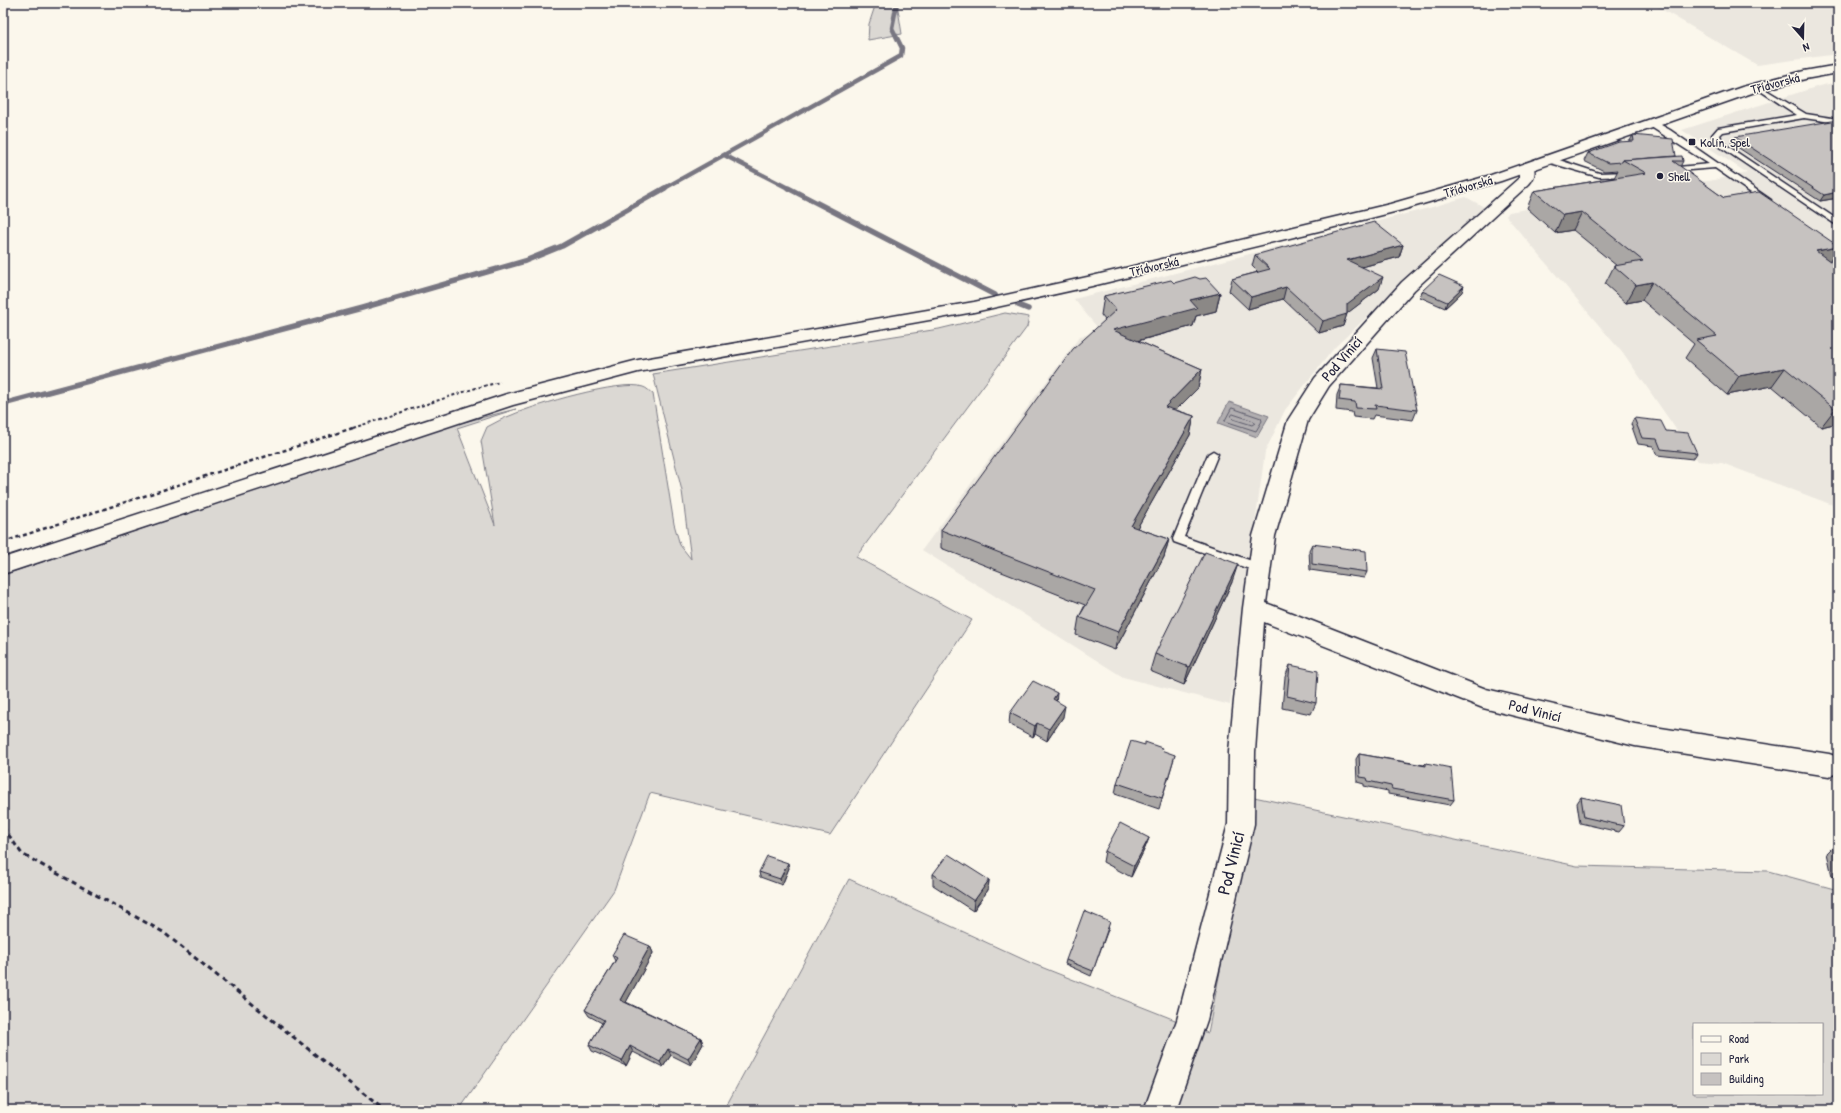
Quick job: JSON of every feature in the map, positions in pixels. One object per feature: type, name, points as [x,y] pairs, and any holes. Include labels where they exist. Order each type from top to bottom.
[{"type":"main road","name":"Třídvorská","points":[[3,566],[507,400],[638,366],[923,317],[1092,281],[1396,207],[1468,187],[1527,168],[1758,87],[1804,75],[1838,69]]},
{"type":"main road","name":"Pod Vinicí","points":[[1160,1110],[1192,1020],[1241,824],[1242,752],[1254,608],[1259,568],[1264,536],[1298,420],[1322,382],[1408,286],[1524,181],[1527,177],[1527,168]]},
{"type":"main road","name":"Pod Vinicí","points":[[1254,608],[1483,698],[1635,735],[1829,765]]},
{"type":"lane","points":[[1758,87],[1804,116]]},
{"type":"lane","points":[[1838,121],[1804,116],[1721,130],[1716,135],[1720,144],[1838,224]]},
{"type":"lane","points":[[1651,124],[1667,132],[1774,205]]},
{"type":"lane","points":[[1550,160],[1599,175],[1635,174]]},
{"type":"lane","points":[[1657,171],[1717,166]]},
{"type":"lane","points":[[1213,454],[1178,539],[1259,568]]},
{"type":"path","points":[[3,827],[22,854],[163,932],[384,1110]]},
{"type":"shaded area","points":[[1651,3],[1838,3],[1838,54],[1757,65]]},
{"type":"shaded area","points":[[1838,82],[1838,507],[1722,463],[1698,461],[1626,357],[1506,216],[1509,212],[1671,184],[1709,181],[1747,173],[1682,130],[1819,86]]},
{"type":"shaded area","points":[[1466,197],[1484,207],[1335,347],[1285,410],[1265,452],[1230,705],[1123,677],[922,550],[1080,336],[1101,332],[1074,299],[1429,208]]},
{"type":"green space","points":[[876,3],[897,3],[902,34],[868,40],[869,24]]},
{"type":"green space","points":[[1005,313],[1029,317],[1027,327],[856,557],[972,620],[830,835],[650,793],[614,890],[459,1110],[3,1110],[3,575],[198,510],[416,434],[516,409],[457,428],[495,525],[481,441],[487,427],[505,418],[539,405],[578,394],[632,385],[647,389],[653,394],[674,524],[680,545],[691,559],[682,491],[653,374],[939,329]]},
{"type":"green space","points":[[1254,797],[1577,866],[1768,871],[1838,890],[1838,1110],[724,1110],[849,879],[1031,963],[1208,1033]]},
{"type":"water","points":[[1229,402],[1269,416],[1257,437],[1218,423]]},
{"type":"building","points":[[1838,120],[1838,192],[1824,195],[1735,137]]},
{"type":"building","points":[[1633,135],[1673,139],[1676,156],[1623,160],[1622,162],[1608,163],[1588,153],[1619,142],[1634,141]]},
{"type":"building","points":[[1682,156],[1683,161],[1673,161],[1724,198],[1759,192],[1838,246],[1816,251],[1838,267],[1838,408],[1835,409],[1785,368],[1739,376],[1696,340],[1717,336],[1652,282],[1636,285],[1614,266],[1643,261],[1582,212],[1563,215],[1534,191],[1646,173],[1623,160]]},
{"type":"building","points":[[1374,222],[1403,245],[1347,260],[1383,277],[1347,304],[1347,314],[1323,321],[1286,287],[1251,297],[1232,279],[1270,269],[1255,255]]},
{"type":"building","points":[[1439,275],[1464,286],[1447,302],[1422,291]]},
{"type":"building","points":[[1195,277],[1200,279],[1206,278],[1220,293],[1190,300],[1197,308],[1113,330],[1202,369],[1165,407],[1194,416],[1131,526],[1169,539],[1118,632],[1079,617],[1095,590],[941,530],[1073,349],[1116,310],[1104,296],[1171,280],[1174,283]]},
{"type":"building","points":[[1377,349],[1405,352],[1417,410],[1375,405],[1376,409],[1356,408],[1355,402],[1339,400],[1341,385],[1383,389]]},
{"type":"building","points":[[1634,418],[1661,421],[1666,431],[1688,433],[1697,453],[1661,449],[1657,439],[1642,438]]},
{"type":"building","points":[[1312,544],[1366,551],[1367,572],[1312,564]]},
{"type":"building","points":[[1205,552],[1238,564],[1189,667],[1155,654]]},
{"type":"building","points":[[1290,665],[1318,671],[1316,703],[1287,696]]},
{"type":"building","points":[[1033,681],[1057,693],[1053,699],[1065,706],[1049,729],[1037,723],[1035,726],[1010,713]]},
{"type":"building","points":[[1131,741],[1145,745],[1145,742],[1162,748],[1161,750],[1175,755],[1162,798],[1117,783]]},
{"type":"building","points":[[1359,754],[1426,766],[1426,763],[1451,768],[1454,800],[1392,789],[1391,786],[1368,781],[1367,778],[1360,777]]},
{"type":"building","points":[[1581,797],[1621,805],[1624,826],[1584,817]]},
{"type":"building","points":[[1120,823],[1149,838],[1134,866],[1105,851]]},
{"type":"building","points":[[1833,847],[1838,848],[1838,866]]},
{"type":"building","points":[[948,854],[989,880],[974,901],[933,874]]},
{"type":"building","points":[[767,856],[788,863],[780,879],[759,872]]},
{"type":"building","points":[[1084,911],[1110,922],[1093,971],[1066,960]]},
{"type":"building","points":[[624,935],[650,946],[620,1000],[701,1038],[688,1059],[668,1049],[660,1062],[630,1046],[622,1061],[589,1045],[604,1020],[585,1010],[617,958],[612,955]]},
{"type":"waterway","points":[[663,189],[901,56],[902,48],[892,28],[897,3]]},
{"type":"waterway","points":[[726,156],[790,189]]},
{"type":"waterway","points":[[3,404],[362,308],[525,261],[562,246],[665,188]]},
{"type":"waterway","points":[[788,188],[995,295]]},
{"type":"waterway","points":[[1018,305],[1028,309]]},
{"type":"place","name":"Kolín, Spel","points":[[1692,142]]},
{"type":"place","name":"Shell","points":[[1660,176]]}]
